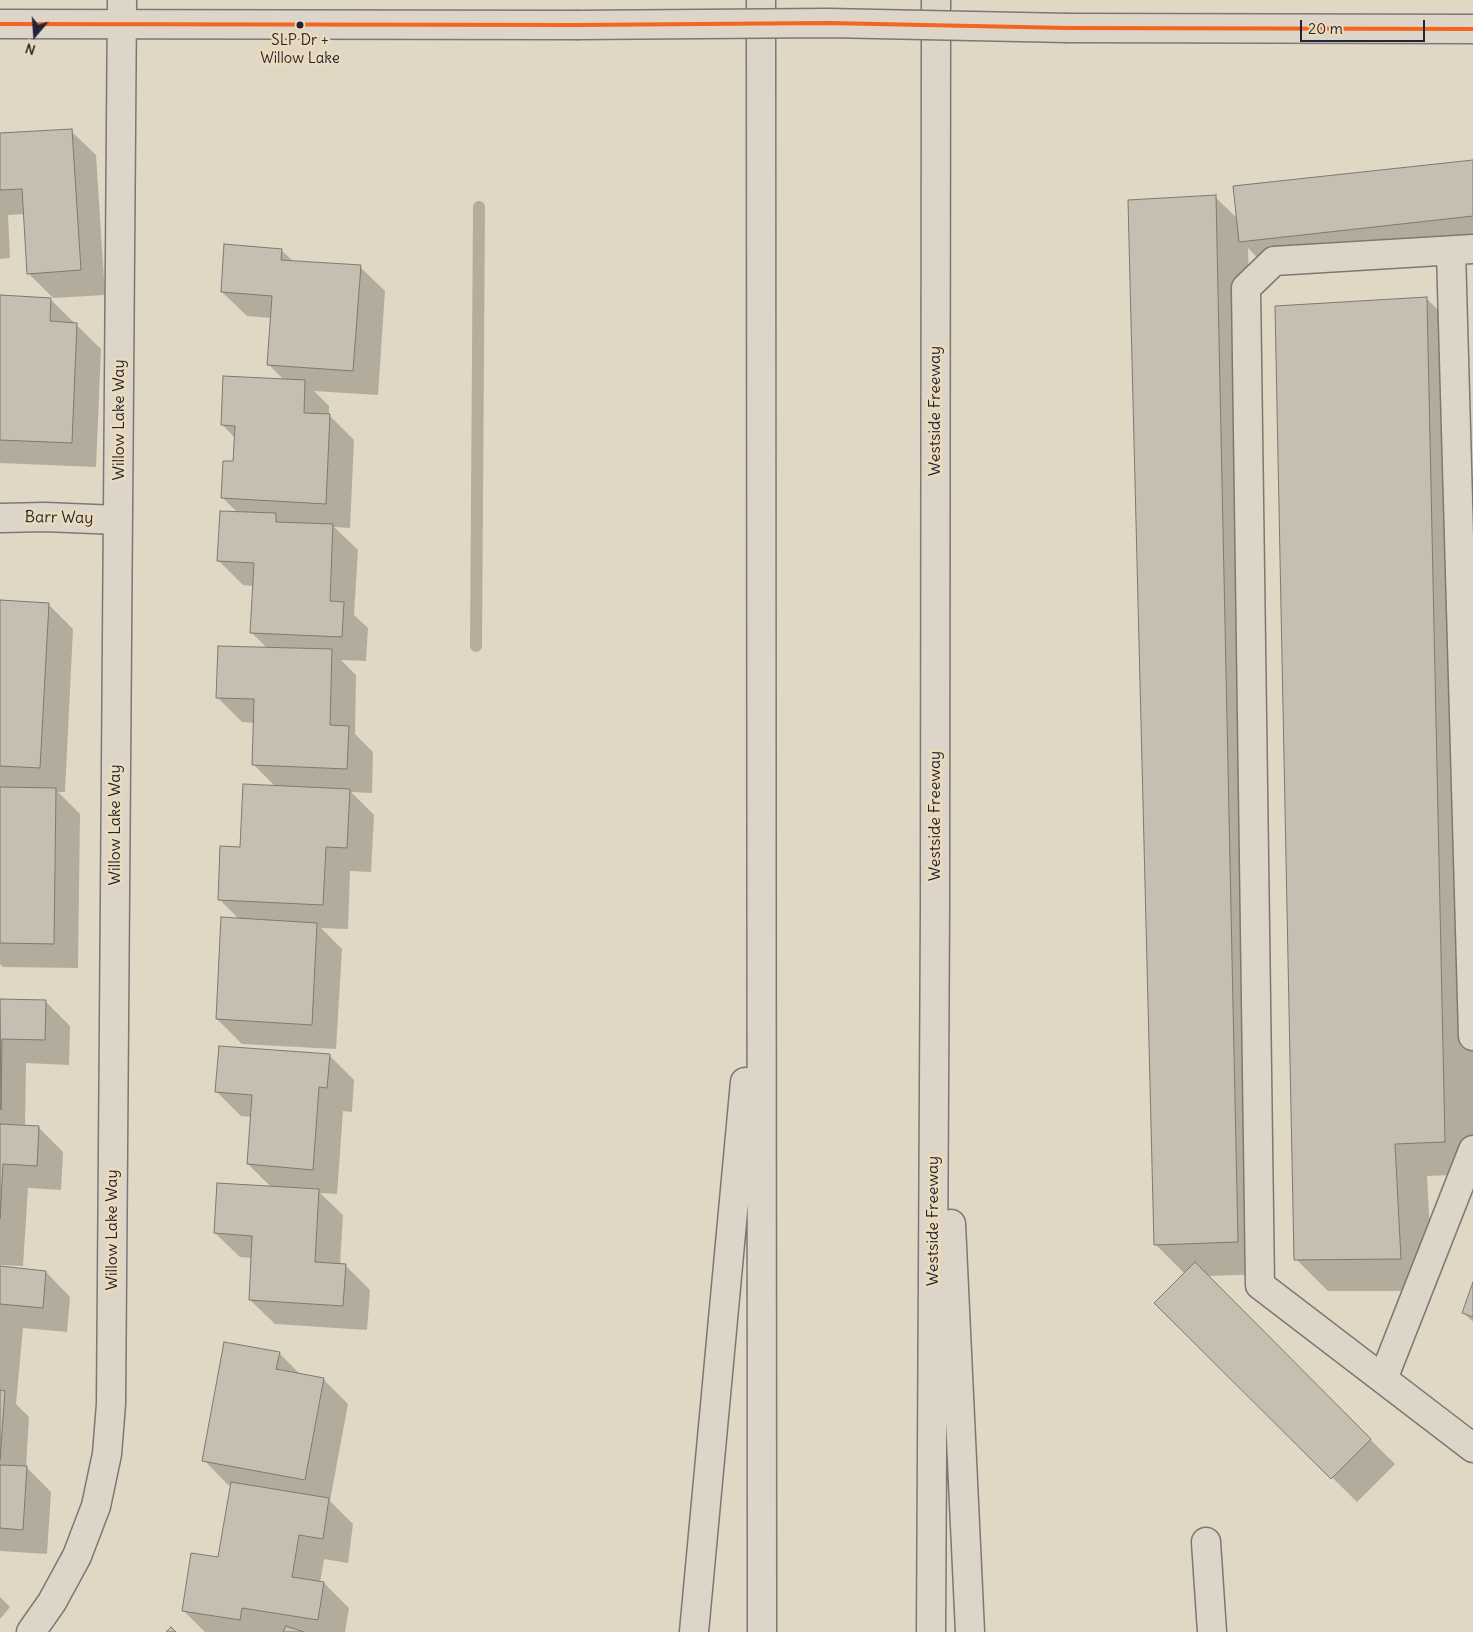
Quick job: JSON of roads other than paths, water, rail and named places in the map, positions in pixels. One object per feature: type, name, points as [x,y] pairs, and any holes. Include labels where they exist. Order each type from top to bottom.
[{"type":"main road","points":[[761,0],[760,916],[762,1632]]},
{"type":"main road","name":"Westside Freeway","points":[[931,1632],[935,906],[936,0]]},
{"type":"main road","points":[[0,24],[122,13],[576,25],[828,23],[1068,28],[1473,29]]},
{"type":"main road","name":"Willow Lake Way","points":[[31,1632],[52,1602],[77,1556],[96,1506],[107,1454],[111,1404],[122,13]]},
{"type":"main road","points":[[1473,1036],[1462,250],[1274,261],[1246,288],[1260,1285],[1473,1448]]},
{"type":"main road","name":"Barr Way","points":[[0,518],[45,517],[118,520]]},
{"type":"main road","points":[[935,906],[970,1632]]},
{"type":"main road","points":[[694,1632],[760,916]]},
{"type":"main road","points":[[1383,1379],[1473,1150]]},
{"type":"main road","points":[[1206,1542],[1212,1632]]},
{"type":"waterway","points":[[476,646],[479,207]]},
{"type":"place","name":"SLP Dr + Willow Lake","points":[[300,25]]}]
